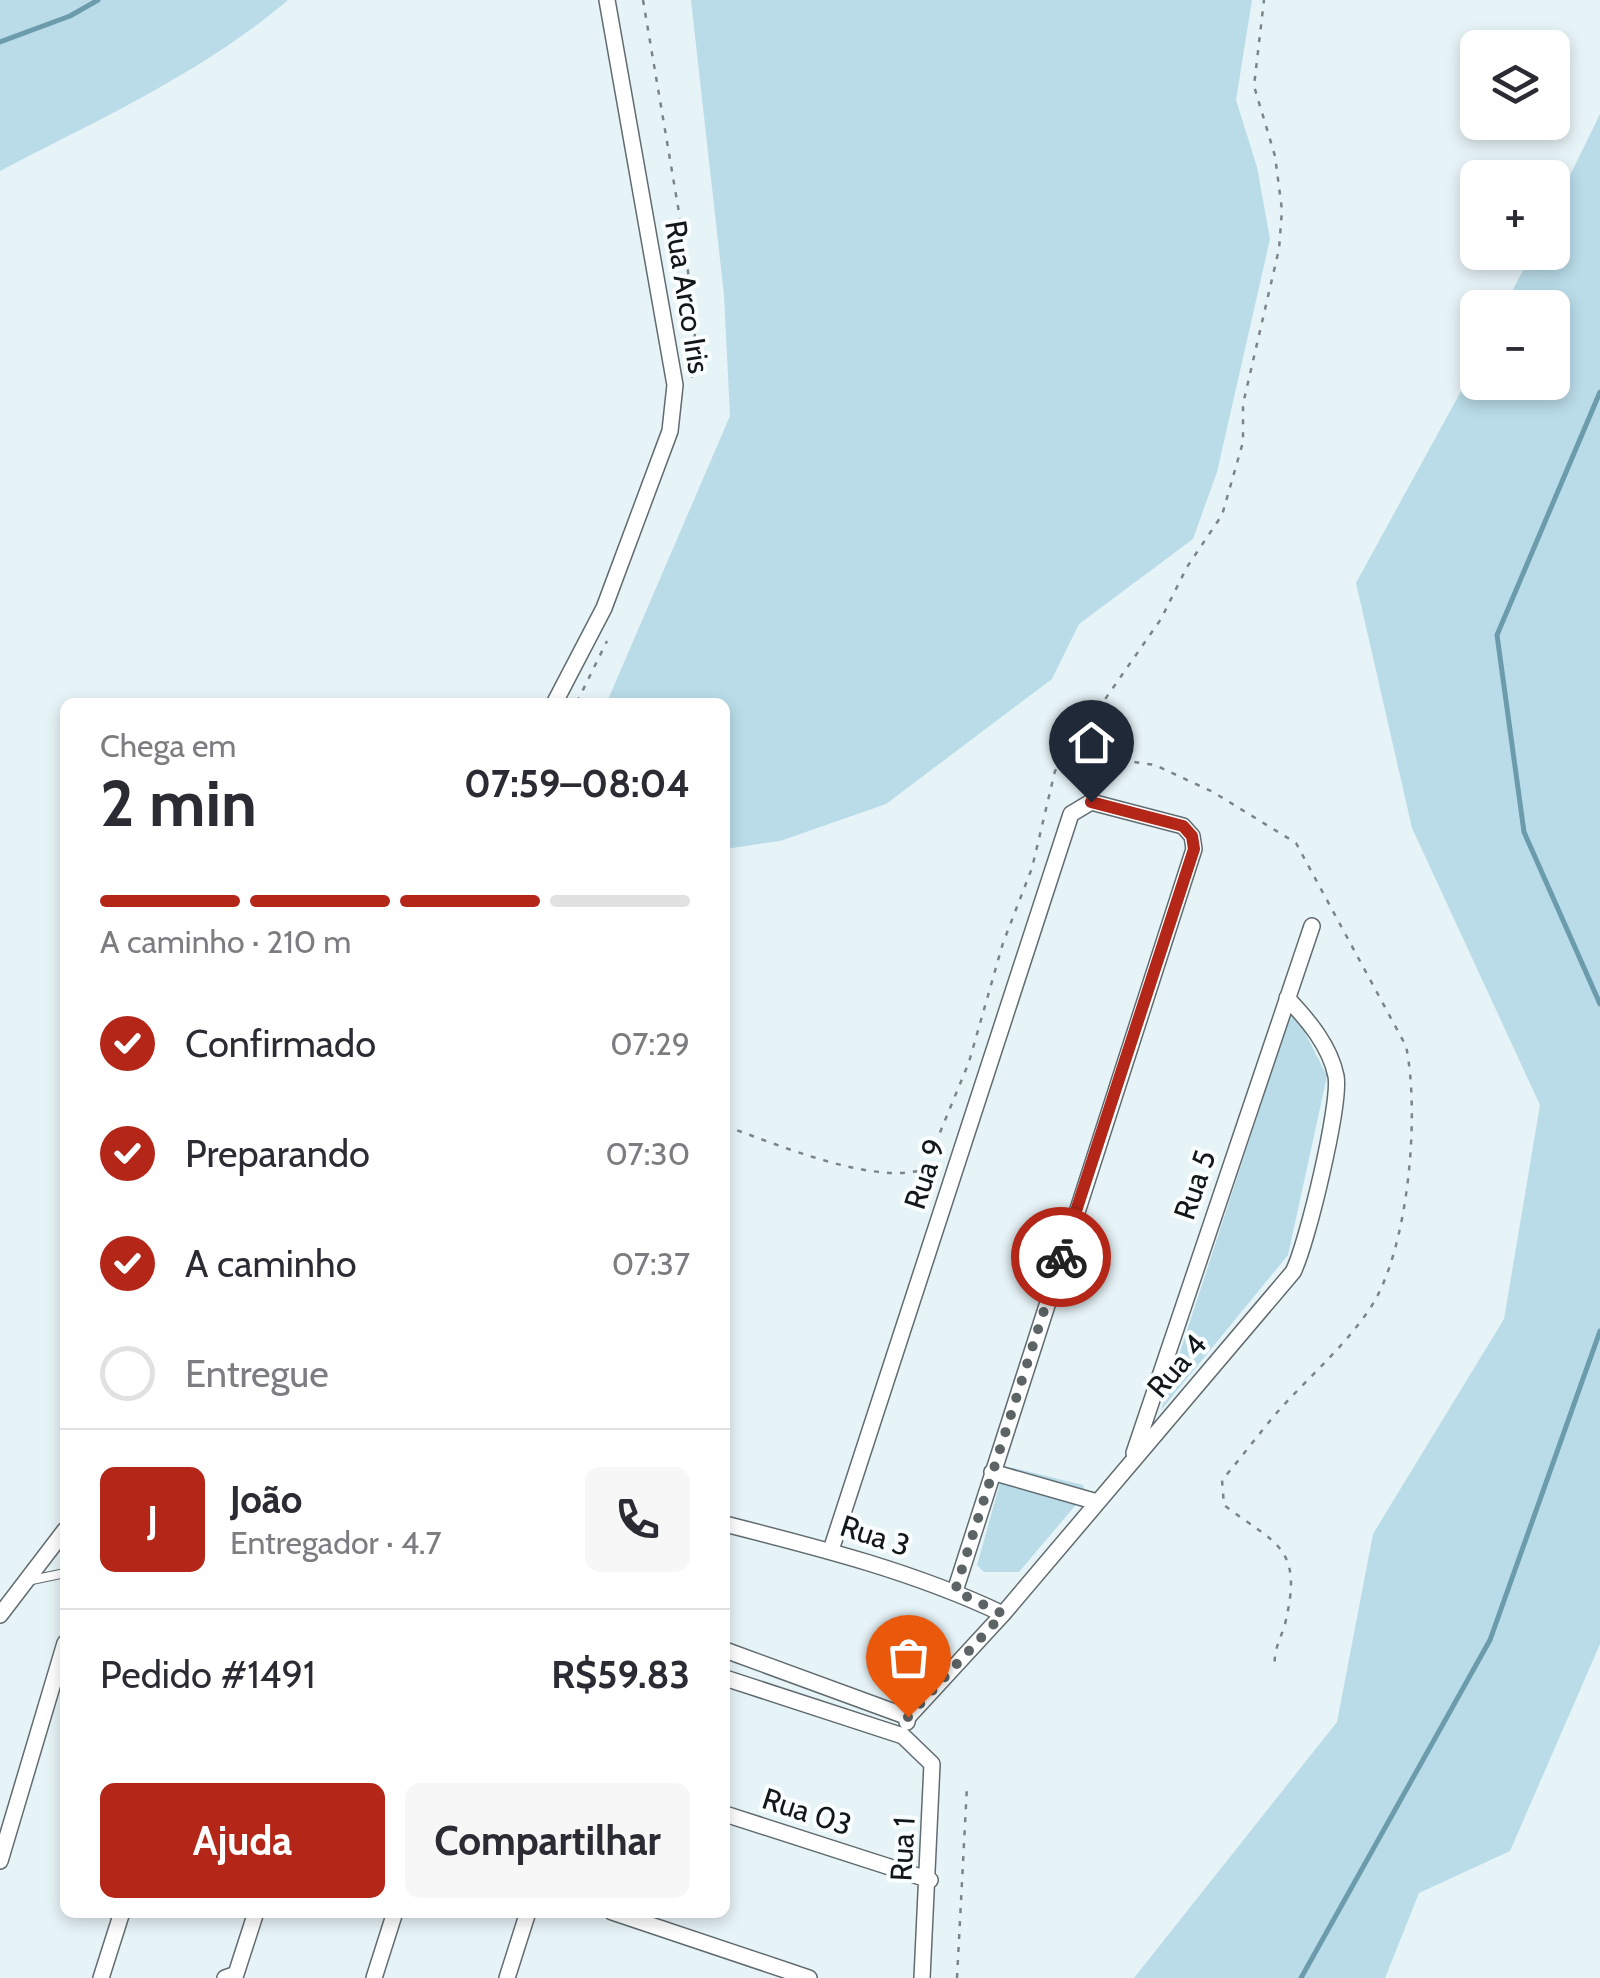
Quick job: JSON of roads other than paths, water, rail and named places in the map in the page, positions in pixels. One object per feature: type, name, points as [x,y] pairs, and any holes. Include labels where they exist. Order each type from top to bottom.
[{"type":"street","name":"Rua Arco Iris","points":[[558,698],[604,608],[670,432],[674,410],[675,385],[608,0]]},
{"type":"street","name":"Rua 9","points":[[831,1550],[1071,814],[1079,805],[1091,802],[1183,826],[1194,842],[992,1472]]},
{"type":"street","name":"Rua 5","points":[[1130,1462],[1312,926]]},
{"type":"street","name":"Rua 4","points":[[908,1717],[1003,1614],[1294,1272],[1307,1246],[1337,1081],[1318,1036],[1287,998]]},
{"type":"street","points":[[955,1591],[992,1472],[1097,1502]]},
{"type":"street","name":"Rua 3","points":[[730,1525],[831,1550],[955,1591],[1003,1614]]},
{"type":"street","points":[[0,1615],[60,1536]]},
{"type":"street","points":[[730,1652],[908,1717],[902,1736],[730,1680]]},
{"type":"street","points":[[0,1861],[60,1660]]},
{"type":"street","name":"Rua 1","points":[[902,1736],[932,1764],[930,1880],[922,1978]]},
{"type":"street","name":"Rua 03","points":[[730,1816],[930,1880]]},
{"type":"street","points":[[101,1978],[120,1918]]},
{"type":"street","points":[[231,1976],[254,1918]]},
{"type":"street","points":[[374,1978],[393,1918]]},
{"type":"street","points":[[506,1978],[526,1918]]},
{"type":"street","points":[[630,1918],[810,1978]]},
{"type":"lane","points":[[23,1582],[60,1574]]},
{"type":"waterway","points":[[0,42],[70,16],[98,0]]},
{"type":"waterway","points":[[1600,392],[1497,635],[1524,832],[1600,1004]]},
{"type":"waterway","points":[[1301,1978],[1490,1640],[1600,1331]]}]
